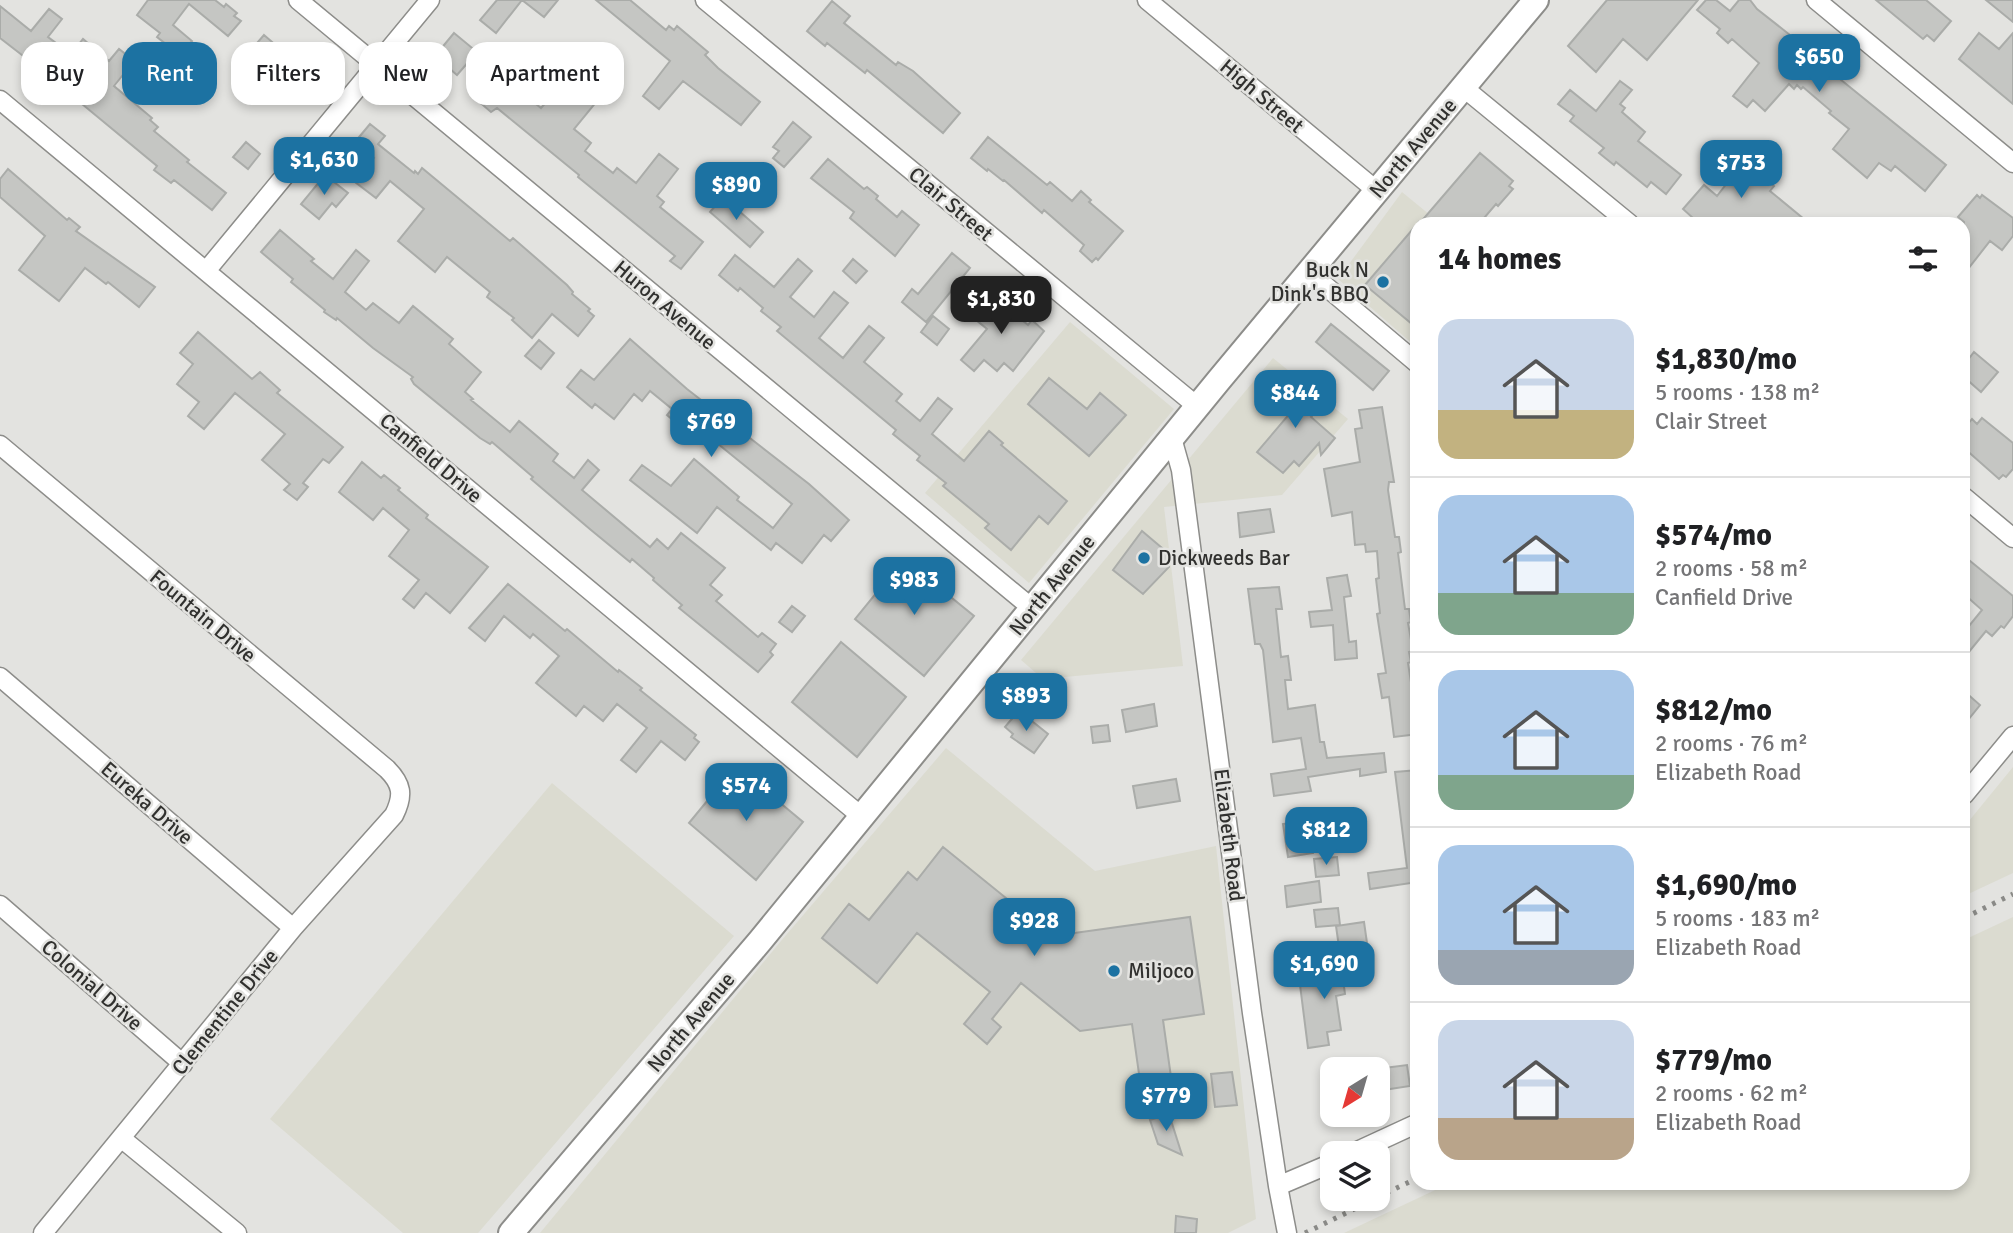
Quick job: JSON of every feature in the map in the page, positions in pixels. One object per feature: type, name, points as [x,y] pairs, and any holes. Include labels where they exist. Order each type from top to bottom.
[{"type":"main road","name":"North Avenue","points":[[511,1233],[760,941],[1172,438],[1536,0]]},
{"type":"street","name":"Huron Avenue","points":[[298,0],[359,51]]},
{"type":"street","points":[[395,42],[430,0]]},
{"type":"street","name":"Clair Street","points":[[705,0],[1198,407]]},
{"type":"street","name":"High Street","points":[[1147,0],[1377,191]]},
{"type":"street","points":[[1816,0],[2013,163]]},
{"type":"street","points":[[206,271],[359,86]]},
{"type":"street","points":[[1464,88],[1621,217]]},
{"type":"street","name":"Canfield Drive","points":[[0,100],[862,816]]},
{"type":"street","name":"Huron Avenue","points":[[424,105],[1033,609]]},
{"type":"street","points":[[1310,273],[1410,357]]},
{"type":"street","name":"Elizabeth Road","points":[[1172,438],[1182,482],[1254,1026],[1287,1233]]},
{"type":"street","name":"Fountain Drive","points":[[0,446],[387,769],[402,790]]},
{"type":"street","points":[[1970,503],[2013,538]]},
{"type":"street","name":"Eureka Drive","points":[[0,677],[293,928]]},
{"type":"street","points":[[1970,788],[2013,736]]},
{"type":"street","name":"Clementine Drive","points":[[43,1233],[293,928],[394,815],[400,804],[402,790]]},
{"type":"street","name":"Colonial Drive","points":[[0,905],[183,1064]]},
{"type":"street","points":[[1379,1141],[1410,1127]]},
{"type":"street","points":[[121,1138],[237,1233]]},
{"type":"street","points":[[1278,1186],[1320,1168]]},
{"type":"shaded area","points":[[1402,192],[1432,217],[1410,217],[1410,342],[1338,279]]},
{"type":"shaded area","points":[[1070,322],[1174,409],[1029,583],[925,493]]},
{"type":"shaded area","points":[[1273,358],[1348,419],[1282,495],[1164,507],[1183,666],[1043,679],[1021,660]]},
{"type":"shaded area","points":[[946,748],[1095,871],[1216,846],[1256,1219],[1228,1233],[540,1233],[781,941]]},
{"type":"shaded area","points":[[2013,767],[2013,873],[1970,893],[1970,820]]},
{"type":"shaded area","points":[[552,783],[734,936],[478,1233],[403,1233],[270,1119]]},
{"type":"shaded area","points":[[2013,917],[2013,1233],[1344,1233],[1435,1190],[1970,1190],[1970,937]]},
{"type":"building","points":[[148,0],[215,0],[224,7],[226,4],[237,13],[234,16],[241,21],[228,36],[189,4],[173,25],[192,41],[163,42],[157,37],[160,33],[137,15]]},
{"type":"building","points":[[497,0],[522,0],[496,33],[480,20]]},
{"type":"building","points":[[522,0],[558,0],[544,17]]},
{"type":"building","points":[[596,0],[630,0],[666,30],[669,26],[674,30],[677,26],[708,52],[705,55],[718,68],[760,102],[741,125],[683,81],[659,109],[643,96],[670,61]]},
{"type":"building","points":[[1607,0],[1698,0],[1647,60],[1623,39],[1596,72],[1568,46]]},
{"type":"building","points":[[1706,0],[1716,0],[1730,11],[1739,0],[1750,0],[1757,9],[1790,35],[1788,37],[1946,165],[1925,191],[1895,166],[1891,171],[1879,163],[1867,178],[1833,149],[1849,129],[1803,87],[1801,89],[1797,85],[1794,89],[1789,84],[1765,111],[1753,100],[1747,107],[1733,96],[1759,63],[1732,39],[1728,43],[1717,33],[1720,29],[1697,10]]},
{"type":"building","points":[[1876,0],[1926,0],[1951,21],[1934,41],[1927,35],[1923,39]]},
{"type":"building","points":[[1986,0],[2013,0],[2013,22]]},
{"type":"building","points":[[832,1],[850,16],[844,23],[896,65],[898,62],[913,71],[960,113],[943,133],[867,70],[865,73],[807,31]]},
{"type":"building","points":[[0,6],[31,31],[49,9],[62,19],[48,37],[55,42],[21,42],[21,54],[0,38]]},
{"type":"building","points":[[454,33],[466,43],[466,65],[457,75],[452,71],[452,42],[447,42]]},
{"type":"building","points":[[1979,33],[1999,49],[2013,33],[2013,104],[1959,59]]},
{"type":"building","points":[[264,35],[272,42],[258,42]]},
{"type":"building","points":[[119,49],[122,51],[122,76],[114,86],[122,93],[122,105],[137,105],[152,118],[150,120],[158,127],[154,131],[226,193],[212,210],[174,180],[171,183],[154,170],[157,166],[83,105],[108,105],[108,60]]},
{"type":"building","points":[[1620,81],[1632,90],[1620,104],[1625,108],[1622,112],[1645,132],[1638,141],[1681,175],[1666,194],[1651,182],[1647,187],[1616,162],[1614,165],[1599,153],[1604,148],[1570,121],[1574,116],[1558,104],[1570,90],[1596,111]]},
{"type":"building","points":[[483,105],[537,105],[541,108],[544,105],[594,105],[574,129],[591,143],[585,151],[613,173],[617,168],[636,183],[659,154],[678,169],[657,196],[664,202],[660,207],[703,242],[681,269],[670,261],[675,256],[578,177],[579,175],[497,108],[491,112]]},
{"type":"building","points":[[793,122],[811,137],[784,167],[773,158],[779,151],[773,147]]},
{"type":"building","points":[[370,124],[385,136],[378,144],[414,173],[415,171],[418,174],[422,168],[510,241],[513,238],[567,285],[572,294],[590,309],[588,311],[594,316],[578,336],[552,314],[532,338],[512,320],[514,318],[487,297],[490,292],[447,257],[435,272],[398,241],[424,209],[390,181],[376,198],[355,182],[374,158],[355,142]]},
{"type":"building","points":[[988,137],[1047,185],[1050,182],[1072,201],[1081,191],[1091,200],[1089,202],[1123,231],[1098,260],[1096,258],[1092,262],[1080,251],[1084,245],[1044,210],[1042,213],[1004,180],[971,158]]},
{"type":"building","points":[[246,142],[260,154],[248,169],[233,157]]},
{"type":"building","points":[[1734,151],[1774,186],[1770,191],[1802,217],[1692,217],[1683,209],[1704,185],[1717,196],[1734,174],[1722,164]]},
{"type":"building","points":[[1480,153],[1513,181],[1509,186],[1513,189],[1485,217],[1425,217]]},
{"type":"building","points":[[828,159],[864,189],[867,187],[878,196],[876,199],[897,217],[902,211],[919,225],[895,256],[850,218],[854,212],[811,178]]},
{"type":"building","points":[[740,164],[754,175],[743,189],[729,177]]},
{"type":"building","points":[[8,169],[67,220],[69,218],[80,227],[76,231],[155,287],[139,307],[108,282],[106,284],[85,268],[59,301],[19,270],[45,236],[0,197],[0,179]]},
{"type":"building","points":[[325,175],[348,193],[336,207],[332,203],[319,219],[301,204]]},
{"type":"building","points":[[1977,195],[1980,198],[1982,195],[2013,218],[2013,236],[2002,250],[1990,241],[1970,266],[1970,217],[1958,217]]},
{"type":"building","points":[[723,197],[763,232],[750,247],[710,212]]},
{"type":"building","points":[[280,230],[333,279],[356,250],[369,261],[345,292],[366,310],[373,303],[399,323],[413,306],[453,339],[449,344],[481,372],[465,392],[473,399],[471,400],[510,432],[519,421],[558,454],[553,461],[574,478],[588,460],[599,470],[582,490],[650,547],[657,539],[668,549],[681,533],[725,568],[710,585],[722,595],[716,601],[758,637],[762,633],[776,644],[770,652],[773,655],[758,672],[679,608],[682,605],[653,580],[654,578],[591,530],[492,442],[490,444],[480,438],[414,384],[411,379],[413,377],[337,318],[336,320],[324,312],[325,310],[291,282],[293,279],[261,252]]},
{"type":"building","points":[[1410,232],[1410,322],[1365,285]]},
{"type":"building","points":[[952,253],[970,268],[926,322],[902,302],[912,289],[918,294]]},
{"type":"building","points":[[735,255],[774,287],[798,259],[812,271],[790,297],[814,317],[834,292],[848,303],[819,338],[843,358],[869,326],[884,338],[864,362],[902,394],[896,401],[920,421],[938,398],[952,409],[932,434],[964,461],[989,431],[1003,443],[1001,445],[1067,501],[1048,524],[1039,516],[1011,550],[985,528],[989,524],[943,486],[946,483],[917,460],[920,456],[893,434],[896,430],[777,331],[781,327],[761,311],[763,308],[740,288],[738,291],[719,275]]},
{"type":"building","points":[[853,259],[867,271],[856,283],[843,271]]},
{"type":"building","points":[[989,292],[1028,325],[1032,320],[1044,331],[1013,371],[1004,363],[997,371],[984,360],[974,371],[961,360],[987,329],[970,315]]},
{"type":"building","points":[[933,316],[949,329],[937,345],[921,332]]},
{"type":"building","points":[[1331,324],[1389,371],[1373,390],[1316,342]]},
{"type":"building","points":[[198,332],[252,379],[260,372],[280,390],[277,393],[343,447],[329,463],[323,459],[303,483],[308,487],[297,500],[284,490],[290,484],[262,460],[285,434],[235,393],[204,429],[188,416],[199,402],[177,384],[193,364],[180,353]]},
{"type":"building","points":[[630,339],[687,389],[809,484],[849,520],[831,541],[824,535],[802,563],[776,543],[771,550],[717,507],[697,533],[630,480],[642,465],[671,486],[694,459],[739,497],[737,500],[773,528],[792,504],[707,435],[701,443],[667,415],[672,409],[650,391],[642,401],[634,394],[614,419],[595,404],[592,408],[567,387],[581,370],[594,380]]},
{"type":"building","points":[[539,340],[554,353],[541,369],[525,356]]},
{"type":"building","points":[[1974,352],[1998,372],[1981,392],[1970,382],[1970,357]]},
{"type":"building","points":[[1049,378],[1087,409],[1100,393],[1126,415],[1089,456],[1028,404]]},
{"type":"building","points":[[1288,378],[1321,405],[1311,417],[1335,438],[1321,455],[1319,443],[1299,466],[1294,461],[1283,473],[1257,452],[1292,411],[1273,396]]},
{"type":"building","points":[[1382,407],[1394,482],[1389,482],[1388,490],[1395,537],[1399,537],[1401,552],[1398,553],[1405,609],[1409,609],[1410,616],[1410,735],[1394,737],[1389,697],[1382,698],[1378,674],[1386,673],[1377,614],[1380,613],[1376,579],[1379,578],[1377,551],[1366,552],[1365,544],[1355,545],[1352,512],[1332,516],[1324,469],[1360,462],[1355,429],[1362,428],[1359,410]]},
{"type":"building","points":[[1982,418],[2013,443],[2013,469],[2006,477],[2003,475],[1999,479],[1970,453],[1970,422],[1972,419],[1977,424]]},
{"type":"building","points":[[362,462],[381,478],[384,475],[400,488],[398,490],[428,515],[426,518],[488,567],[450,613],[426,593],[414,608],[403,599],[419,580],[389,556],[409,530],[383,508],[373,520],[339,492]]},
{"type":"building","points":[[1270,509],[1274,532],[1240,537],[1238,513]]},
{"type":"building","name":"Dickweeds Bar","points":[[1142,531],[1168,553],[1169,567],[1143,594],[1113,570]]},
{"type":"building","points":[[904,559],[974,616],[924,676],[855,619]]},
{"type":"building","points":[[1970,561],[2013,596],[2013,616],[2004,628],[2001,626],[1992,636],[1986,631],[1970,651],[1970,625],[1982,610],[1970,599]]},
{"type":"building","points":[[1347,575],[1351,596],[1344,597],[1349,642],[1356,641],[1357,658],[1335,660],[1333,625],[1311,627],[1309,612],[1332,610],[1327,578]]},
{"type":"building","points":[[508,584],[565,631],[567,629],[618,672],[619,670],[642,688],[640,690],[696,735],[694,738],[699,742],[685,760],[661,741],[636,772],[621,760],[647,728],[617,704],[603,721],[584,706],[576,716],[536,683],[559,656],[533,634],[530,638],[504,616],[485,641],[469,628]]},
{"type":"building","points":[[1279,587],[1282,609],[1276,609],[1281,657],[1288,656],[1291,680],[1285,680],[1288,709],[1315,705],[1320,742],[1324,742],[1327,758],[1384,753],[1386,772],[1360,776],[1360,769],[1308,777],[1311,791],[1274,796],[1271,774],[1306,769],[1301,738],[1273,742],[1263,650],[1260,644],[1255,644],[1248,589]]},
{"type":"building","points":[[792,606],[805,616],[792,632],[779,622]]},
{"type":"building","points":[[841,642],[906,697],[857,757],[792,702]]},
{"type":"building","points":[[1970,696],[1980,705],[1970,718]]},
{"type":"building","points":[[1154,704],[1157,726],[1126,732],[1122,710]]},
{"type":"building","points":[[1016,714],[1022,719],[1028,718],[1048,734],[1034,753],[1011,737],[1013,734],[1005,727]]},
{"type":"building","points":[[1108,725],[1110,741],[1093,743],[1091,727]]},
{"type":"building","points":[[736,766],[803,822],[756,880],[689,823]]},
{"type":"building","points":[[1410,771],[1410,883],[1370,889],[1368,873],[1407,868],[1395,772]]},
{"type":"building","points":[[1176,779],[1180,801],[1137,808],[1133,786]]},
{"type":"building","points":[[1349,810],[1351,826],[1332,828],[1330,813]]},
{"type":"building","points":[[1308,820],[1313,853],[1288,857],[1283,824]]},
{"type":"building","points":[[943,847],[1053,936],[1190,917],[1204,1014],[1163,1020],[1171,1077],[1140,1081],[1132,1024],[1080,1031],[1021,983],[992,1019],[1001,1027],[987,1044],[964,1024],[990,992],[917,933],[877,983],[822,938],[849,904],[869,920],[908,872],[917,880]]},
{"type":"building","points":[[1337,857],[1339,875],[1316,877],[1314,859]]},
{"type":"building","points":[[1319,881],[1321,902],[1287,907],[1285,886]]},
{"type":"building","points":[[1338,908],[1340,925],[1316,927],[1314,910]]},
{"type":"building","points":[[1364,922],[1367,943],[1339,947],[1336,926]]},
{"type":"building","points":[[1351,953],[1353,970],[1342,972],[1345,994],[1336,996],[1341,1030],[1327,1032],[1329,1045],[1308,1048],[1299,977],[1333,973],[1331,956]]},
{"type":"building","points":[[1407,1065],[1410,1086],[1390,1089],[1390,1067]]},
{"type":"building","points":[[1232,1072],[1237,1105],[1215,1107],[1211,1074]]},
{"type":"building","points":[[1169,1114],[1182,1155],[1158,1144],[1150,1120]]},
{"type":"building","points":[[1176,1216],[1197,1219],[1196,1233],[1175,1233]]},
{"type":"railway","points":[[1970,915],[2013,894]]},
{"type":"railway","points":[[1390,1191],[1410,1182]]},
{"type":"railway","points":[[1305,1233],[1350,1211]]},
{"type":"place","name":"Buck N Dink's BBQ","points":[[1383,282]]},
{"type":"place","name":"Dickweeds Bar","points":[[1144,558]]},
{"type":"place","name":"Miljoco","points":[[1114,971]]}]
